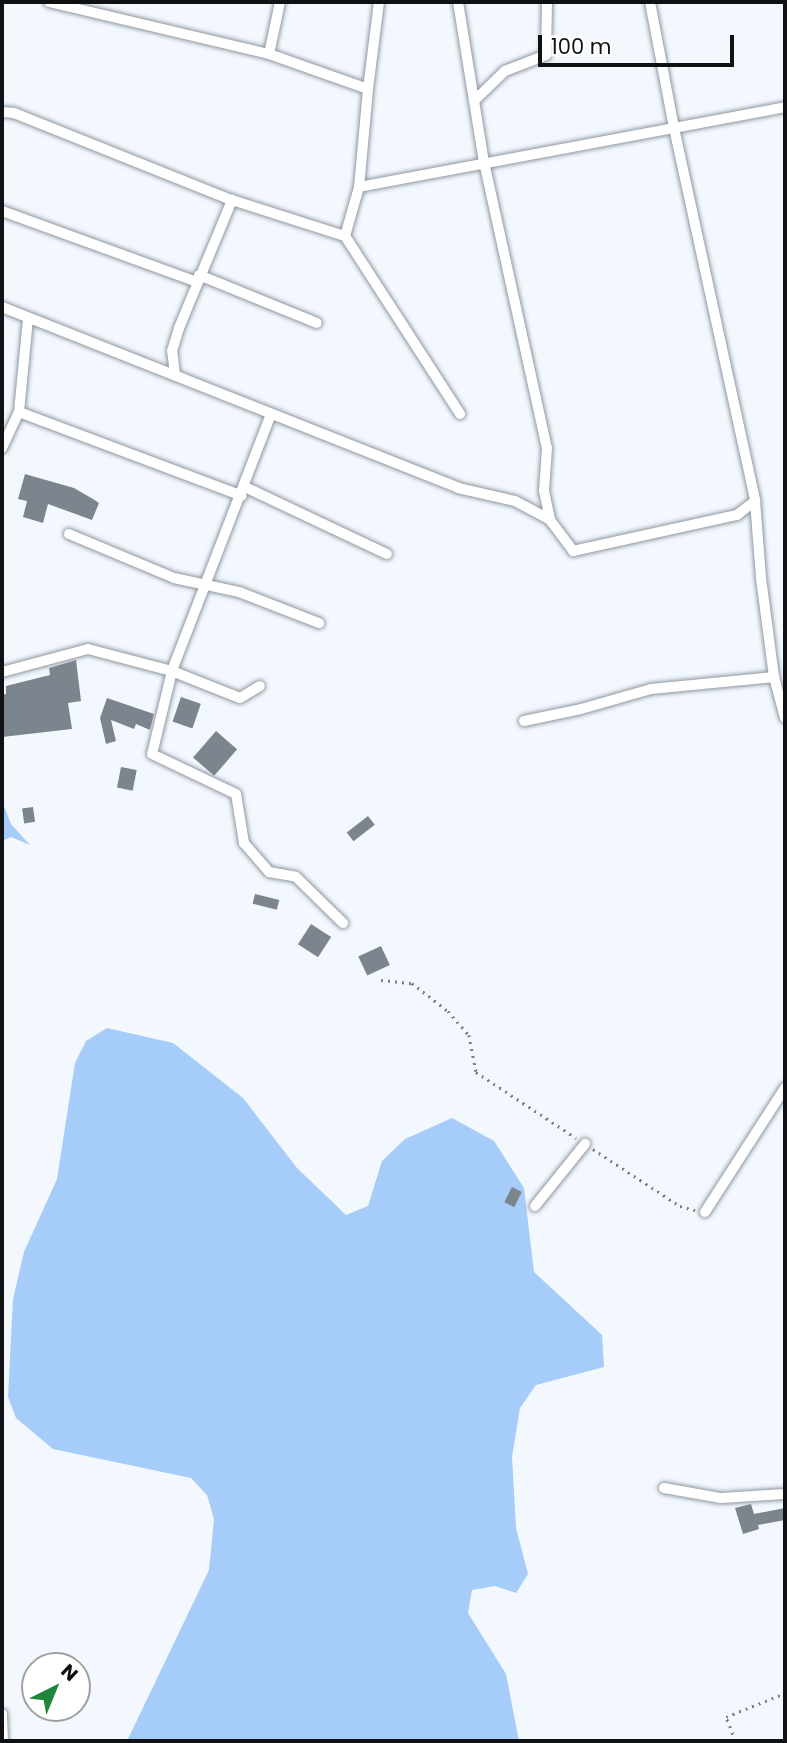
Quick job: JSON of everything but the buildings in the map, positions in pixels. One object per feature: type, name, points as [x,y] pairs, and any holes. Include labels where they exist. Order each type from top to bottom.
[{"type":"street","points":[[49,2],[269,54],[368,89]]},
{"type":"street","points":[[269,54],[280,2]]},
{"type":"street","points":[[345,236],[359,187],[379,2]]},
{"type":"street","points":[[458,2],[476,99],[484,162],[547,448],[544,491],[550,520],[573,551],[737,515],[755,501]]},
{"type":"street","points":[[476,99],[505,71],[546,55],[547,2]]},
{"type":"street","points":[[650,2],[674,128],[755,501],[761,578],[774,677],[785,718]]},
{"type":"street","points":[[359,187],[785,107]]},
{"type":"street","points":[[2,112],[14,113],[232,200],[345,236],[460,414]]},
{"type":"street","points":[[175,374],[172,351],[198,279],[232,200]]},
{"type":"street","points":[[2,211],[317,323]]},
{"type":"street","points":[[2,307],[457,488],[515,501],[550,520]]},
{"type":"street","points":[[2,448],[19,412],[28,319]]},
{"type":"street","points":[[19,412],[244,492],[387,554]]},
{"type":"street","points":[[271,414],[244,492],[172,671],[152,754],[236,794],[244,843],[269,872],[296,877],[343,923]]},
{"type":"street","points":[[69,534],[174,578],[239,592],[319,623]]},
{"type":"street","points":[[2,672],[88,649],[172,671],[240,698],[260,686]]},
{"type":"street","points":[[524,721],[581,709],[651,689],[774,677]]},
{"type":"street","points":[[705,1212],[785,1088]]},
{"type":"street","points":[[535,1206],[584,1143]]},
{"type":"street","points":[[664,1488],[721,1498],[785,1494]]},
{"type":"street","points":[[2,1714],[3,1741]]},
{"type":"path","points":[[381,980],[412,983],[448,1012],[469,1035],[476,1072],[680,1206],[705,1212]]},
{"type":"path","points":[[735,1741],[726,1717],[785,1693]]},
{"type":"shaded area","points":[[2,801],[11,824],[30,845],[11,837],[2,841]]},
{"type":"shaded area","points":[[107,1028],[173,1043],[243,1098],[297,1168],[346,1215],[368,1206],[382,1161],[405,1139],[452,1118],[494,1141],[524,1188],[534,1272],[602,1335],[604,1367],[536,1385],[520,1408],[512,1457],[516,1528],[528,1574],[516,1593],[495,1586],[472,1590],[468,1613],[506,1674],[519,1741],[127,1741],[209,1570],[214,1519],[207,1495],[191,1478],[53,1449],[16,1418],[8,1397],[13,1299],[24,1252],[57,1179],[75,1063],[86,1041]]}]
